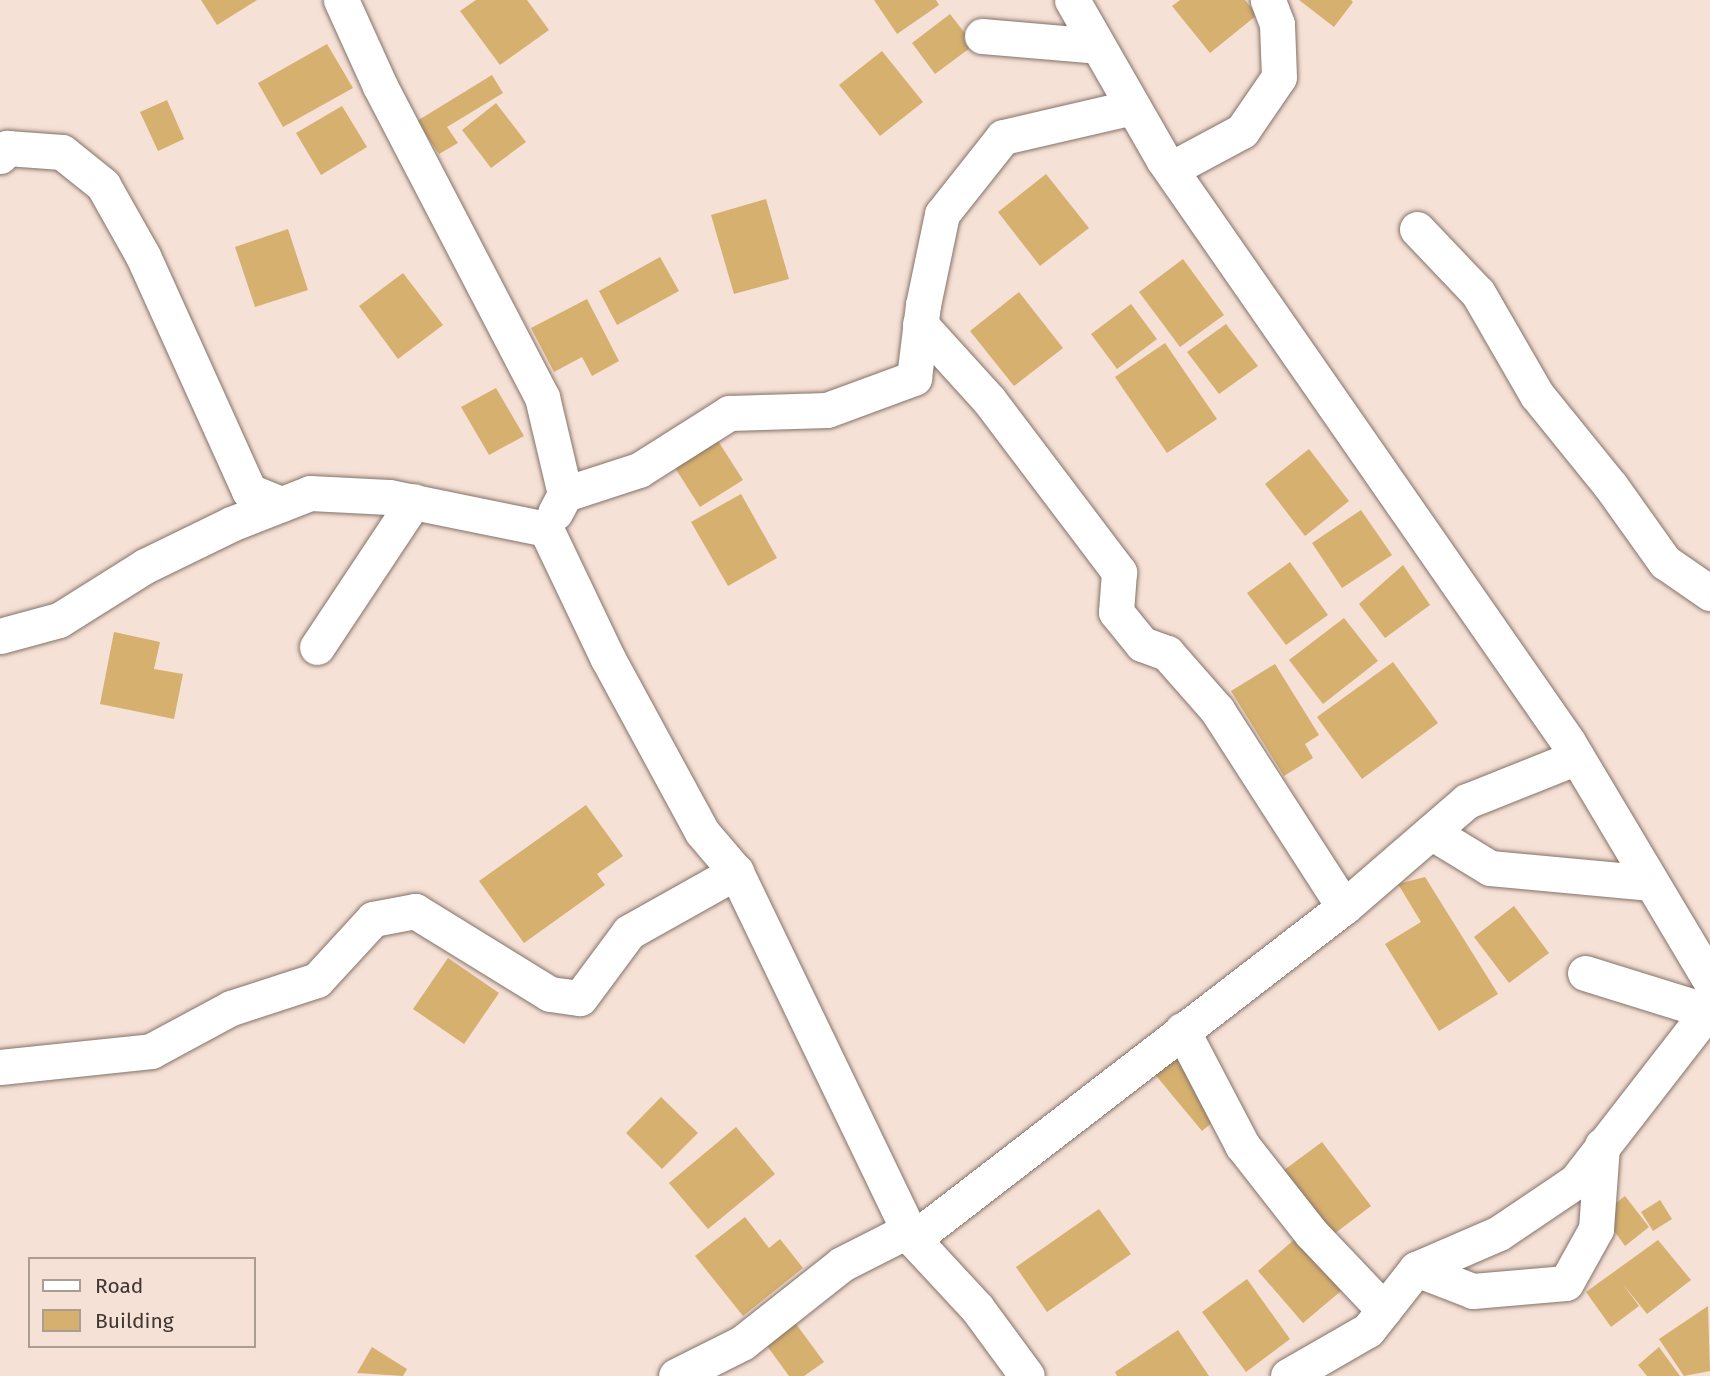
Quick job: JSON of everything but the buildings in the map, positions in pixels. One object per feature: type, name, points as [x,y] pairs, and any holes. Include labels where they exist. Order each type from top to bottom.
[{"type":"street","points":[[341,0],[380,86],[542,397],[565,494],[546,528]]},
{"type":"street","points":[[1072,0],[1171,169],[1577,757],[1651,883],[1709,1000]]},
{"type":"street","points":[[1171,169],[1242,131],[1279,77],[1277,24],[1268,0]]},
{"type":"street","points":[[982,36],[1098,46]]},
{"type":"street","points":[[565,494],[639,470],[729,413],[827,410],[914,378],[920,324],[942,214],[1003,137],[1133,107]]},
{"type":"street","points":[[0,156],[7,148],[62,152],[103,185],[143,256],[249,491],[281,504]]},
{"type":"street","points":[[1417,229],[1478,293],[1537,395],[1610,485],[1665,562],[1710,593]]},
{"type":"street","points":[[920,324],[989,400],[1119,572],[1116,612],[1142,644],[1167,653],[1217,710],[1344,907]]},
{"type":"street","points":[[0,636],[59,620],[145,566],[310,493],[414,501],[546,528]]},
{"type":"street","points":[[317,647],[414,501]]},
{"type":"street","points":[[546,528],[607,657],[702,832],[736,872],[911,1235],[977,1308],[1027,1376]]},
{"type":"street","points":[[676,1376],[743,1343],[842,1264],[911,1235],[1344,907],[1467,800],[1577,757]]},
{"type":"street","points":[[1431,832],[1490,868],[1651,883]]},
{"type":"street","points":[[0,1067],[151,1051],[231,1008],[317,980],[373,919],[415,911],[550,993],[580,998],[629,932],[736,872]]},
{"type":"street","points":[[1585,973],[1709,1000]]},
{"type":"street","points":[[1288,1376],[1368,1330],[1416,1269],[1499,1233],[1576,1181],[1709,1000]]},
{"type":"street","points":[[1182,1030],[1242,1145],[1311,1233],[1384,1310]]},
{"type":"street","points":[[1416,1269],[1474,1291],[1566,1283],[1596,1229],[1602,1145]]}]
